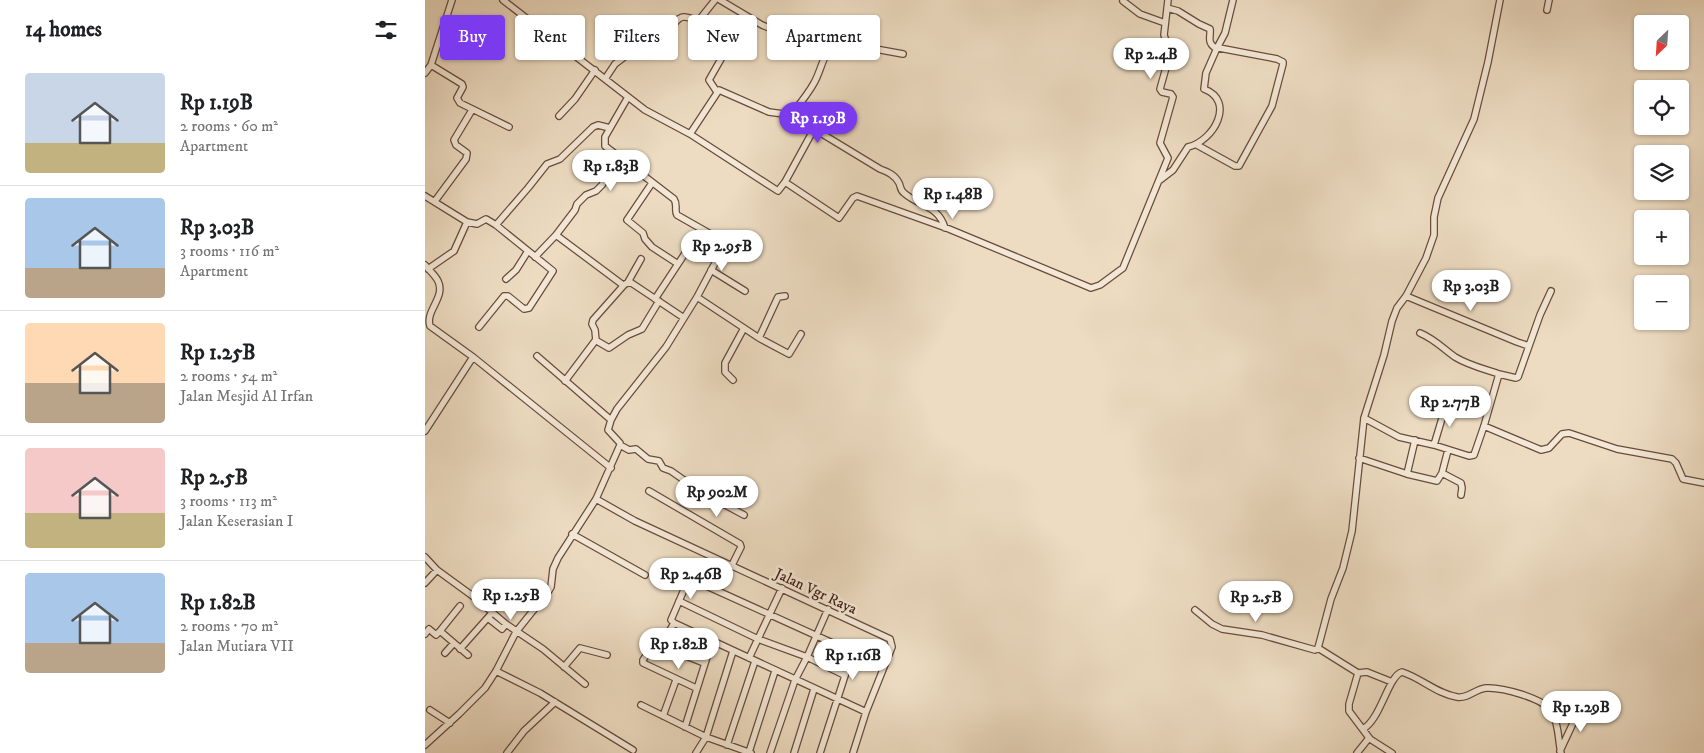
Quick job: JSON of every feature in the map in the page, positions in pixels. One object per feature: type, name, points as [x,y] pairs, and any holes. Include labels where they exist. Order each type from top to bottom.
[{"type":"street","points":[[425,73],[431,65],[453,0]]},
{"type":"street","points":[[503,0],[645,110],[690,134],[778,191],[785,182],[814,129]]},
{"type":"street","points":[[704,15],[715,0]]},
{"type":"street","points":[[720,0],[767,27]]},
{"type":"street","points":[[785,182],[839,218],[853,198],[857,196],[945,228],[1095,288],[1123,268],[1168,158],[1160,143],[1173,98],[1171,94],[1161,92],[1160,89],[1169,54],[1164,35],[1167,0]]},
{"type":"street","points":[[1159,181],[1173,170],[1189,147],[1197,145],[1211,133],[1219,117],[1217,98],[1204,89],[1207,73],[1225,34],[1233,0]]},
{"type":"street","points":[[1318,648],[1331,599],[1343,568],[1352,531],[1364,418],[1382,362],[1392,321],[1397,308],[1419,273],[1432,244],[1435,209],[1438,198],[1474,119],[1488,62],[1500,0]]},
{"type":"street","points":[[1547,10],[1549,0]]},
{"type":"street","points":[[1123,1],[1140,14],[1165,23]]},
{"type":"street","points":[[1167,8],[1178,11],[1210,29],[1209,41],[1211,45],[1217,48],[1277,59],[1283,62],[1272,106],[1239,166],[1235,166],[1197,145]]},
{"type":"street","points":[[880,50],[903,54]]},
{"type":"street","points":[[605,79],[615,64],[620,60]]},
{"type":"street","points":[[717,92],[709,80],[720,60]]},
{"type":"street","points":[[791,115],[813,85],[824,60]]},
{"type":"street","points":[[431,65],[461,82],[463,87],[457,98],[458,101],[472,110],[509,127]]},
{"type":"street","points":[[559,116],[575,99],[595,70]]},
{"type":"street","points":[[690,134],[719,90],[769,112],[791,115],[889,173],[905,194],[940,214],[945,228]]},
{"type":"street","points":[[425,745],[478,695],[496,671],[516,632],[551,587],[555,564],[572,534],[596,499],[620,446],[620,443],[608,430],[611,420],[617,409],[666,347],[697,297],[723,245],[721,240],[677,215],[677,206],[674,199],[605,146],[605,137],[628,97]]},
{"type":"street","points":[[435,201],[466,159],[467,153],[456,145],[454,140],[472,110]]},
{"type":"street","points":[[495,225],[547,164],[560,159],[593,127],[598,125],[610,128]]},
{"type":"street","points":[[535,256],[556,235],[575,210],[577,204],[586,195],[603,186],[618,156]]},
{"type":"street","points":[[652,183],[627,220],[643,232],[645,239],[652,248],[678,264]]},
{"type":"street","points":[[425,196],[467,222],[477,224],[486,219],[553,271],[529,308],[524,309],[508,296],[504,296],[479,327]]},
{"type":"street","points":[[467,222],[454,251],[427,267],[438,280],[439,287],[439,294],[429,316],[431,326],[473,357],[611,468]]},
{"type":"street","points":[[596,341],[609,348],[641,328],[678,264],[701,229]]},
{"type":"street","points":[[556,235],[626,284],[657,300],[684,318]]},
{"type":"street","points":[[506,279],[516,270],[528,251]]},
{"type":"street","points":[[565,381],[596,341],[595,330],[592,324],[593,320],[626,284],[641,259]]},
{"type":"street","points":[[711,270],[745,291]]},
{"type":"street","points":[[1419,333],[1431,338],[1453,356],[1466,363],[1516,378],[1551,291]]},
{"type":"street","points":[[759,338],[779,297],[785,296]]},
{"type":"street","points":[[1406,296],[1529,346]]},
{"type":"street","points":[[697,297],[759,338],[789,354],[801,334]]},
{"type":"street","points":[[733,380],[725,372],[725,363],[744,328]]},
{"type":"street","points":[[537,356],[611,420]]},
{"type":"street","points":[[425,431],[473,357]]},
{"type":"street","points":[[1364,418],[1393,435],[1469,456],[1474,454],[1499,374]]},
{"type":"street","points":[[1434,445],[1446,405]]},
{"type":"street","points":[[1484,426],[1541,450],[1549,448],[1562,434],[1569,433],[1617,449],[1668,458],[1676,462],[1683,479],[1704,484]]},
{"type":"street","points":[[1407,474],[1415,440]]},
{"type":"street","points":[[620,446],[629,450],[636,449],[647,459],[659,462],[663,468],[668,469],[699,491],[744,515]]},
{"type":"street","points":[[1359,458],[1407,474],[1437,481],[1442,473],[1448,450]]},
{"type":"street","points":[[1442,473],[1461,483],[1463,488],[1461,495]]},
{"type":"street","points":[[649,491],[740,544],[741,547],[733,565]]},
{"type":"street","name":"Jalan Vgr Raya","points":[[596,499],[635,521],[890,639],[892,646],[866,712],[853,753]]},
{"type":"street","points":[[572,534],[645,575]]},
{"type":"street","points":[[425,557],[437,570],[490,615],[543,649],[585,684]]},
{"type":"street","points":[[425,583],[437,570]]},
{"type":"street","points":[[661,646],[673,623],[671,620],[689,578],[850,652],[851,657],[820,753]]},
{"type":"street","points":[[727,745],[759,638],[782,588]]},
{"type":"street","points":[[679,601],[844,675]]},
{"type":"street","points":[[425,634],[429,629],[436,635],[460,606]]},
{"type":"street","points":[[770,753],[795,680],[828,609]]},
{"type":"street","points":[[1195,610],[1212,624],[1223,629],[1262,635],[1315,650],[1318,648],[1358,674],[1367,672],[1392,682]]},
{"type":"street","points":[[460,648],[490,615]]},
{"type":"street","points":[[673,623],[866,712]]},
{"type":"street","points":[[440,631],[468,655]]},
{"type":"street","points":[[685,726],[712,641]]},
{"type":"street","points":[[445,653],[454,643]]},
{"type":"street","points":[[696,688],[642,662],[653,644],[704,663]]},
{"type":"street","points":[[564,667],[580,648],[607,655]]},
{"type":"street","points":[[699,752],[733,650]]},
{"type":"street","points":[[496,671],[513,678],[555,702],[633,750]]},
{"type":"street","points":[[641,705],[705,737],[750,752],[775,671]]},
{"type":"street","points":[[1363,728],[1368,726],[1380,708],[1397,673],[1402,672],[1455,697],[1463,698],[1481,689],[1501,689],[1543,703],[1553,713],[1561,752]]},
{"type":"street","points":[[1358,674],[1348,708],[1351,715],[1369,738],[1392,753]]},
{"type":"street","points":[[663,716],[676,680]]},
{"type":"street","points":[[794,753],[815,688]]},
{"type":"street","points":[[507,753],[525,731],[555,702]]},
{"type":"street","points":[[1561,752],[1581,706]]},
{"type":"street","points":[[430,710],[450,723]]},
{"type":"street","points":[[1357,753],[1369,738]]}]
